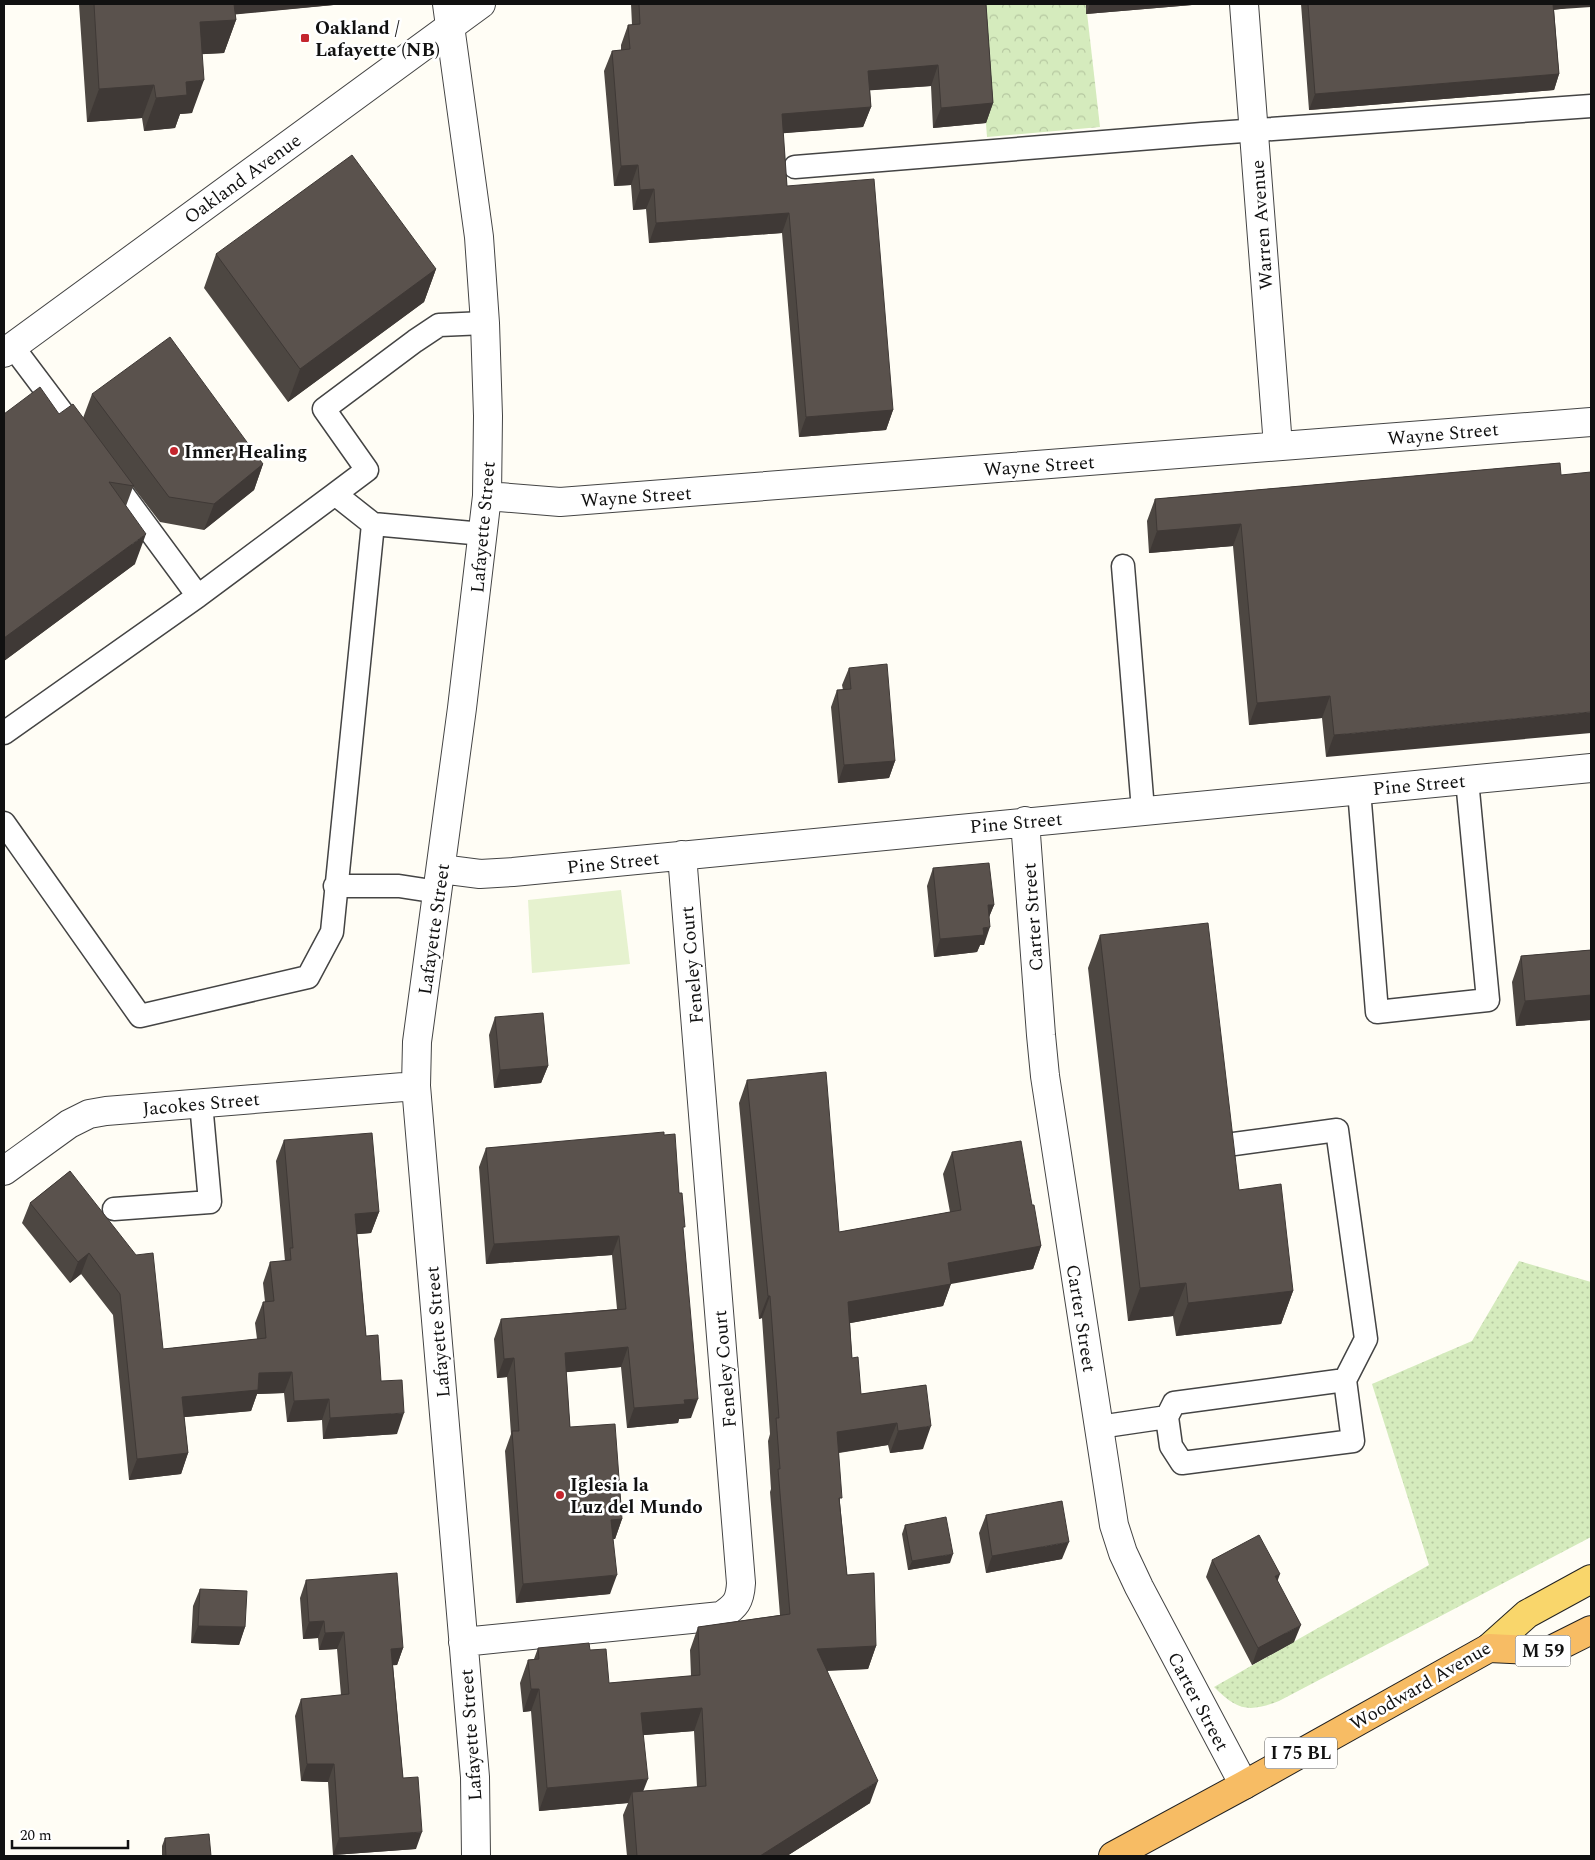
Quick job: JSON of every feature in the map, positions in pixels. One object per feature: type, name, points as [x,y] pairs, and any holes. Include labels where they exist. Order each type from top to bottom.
[{"type":"highway","name":"M 59","points":[[1489,1648],[1549,1651],[1591,1630]]},
{"type":"highway","name":"Woodward Avenue","points":[[1113,1856],[1489,1648]]},
{"type":"main road","name":"Woodward Avenue","points":[[1489,1648],[1527,1614],[1591,1579]]},
{"type":"street","name":"Oakland Avenue","points":[[8,350],[448,15],[481,4]]},
{"type":"street","name":"Warren Avenue","points":[[1244,4],[1278,446]]},
{"type":"street","name":"Lafayette Street","points":[[448,15],[479,237],[485,322],[488,496],[440,881],[417,1042],[416,1086],[475,1777],[476,1856]]},
{"type":"street","name":"Wayne Street","points":[[488,496],[560,502],[1591,422]]},
{"type":"street","name":"Pine Street","points":[[440,881],[480,874],[1591,768]]},
{"type":"street","name":"Carter Street","points":[[1025,822],[1045,1076],[1114,1525],[1123,1553],[1139,1587],[1244,1785]]},
{"type":"street","name":"Feneley Court","points":[[463,1642],[721,1616],[733,1608],[740,1596],[739,1563],[682,855]]},
{"type":"street","name":"Jacokes Street","points":[[4,1171],[69,1124],[89,1114],[106,1110],[416,1086]]},
{"type":"lane","points":[[795,167],[1591,106]]},
{"type":"lane","points":[[4,733],[198,596],[367,470],[324,409],[414,340],[439,325],[485,322]]},
{"type":"lane","points":[[8,350],[95,456],[198,596]]},
{"type":"lane","points":[[335,494],[373,524],[483,534]]},
{"type":"lane","points":[[4,823],[140,1016],[308,977],[332,932],[335,886],[373,524]]},
{"type":"lane","points":[[1123,566],[1143,810]]},
{"type":"lane","points":[[1359,790],[1377,1012],[1488,1000],[1467,780]]},
{"type":"lane","points":[[335,886],[399,886],[440,881]]},
{"type":"lane","points":[[114,1209],[210,1202],[201,1103]]},
{"type":"lane","points":[[1234,1144],[1338,1130],[1366,1339],[1345,1380],[1353,1441],[1182,1463],[1172,1446],[1167,1417],[1174,1403],[1345,1380]]},
{"type":"lane","points":[[1099,1427],[1167,1417]]},
{"type":"green space","points":[[977,4],[1086,4],[1100,127],[987,137]]},
{"type":"green space","points":[[621,890],[630,964],[532,973],[528,900]]},
{"type":"green space","points":[[1519,1261],[1591,1282],[1591,1537],[1279,1701],[1251,1708],[1236,1705],[1214,1687],[1429,1565],[1372,1384],[1472,1341]]},
{"type":"building","points":[[94,4],[234,4],[236,20],[200,22],[204,80],[186,82],[187,95],[156,98],[154,85],[99,89]]},
{"type":"building","points":[[639,4],[986,4],[993,103],[941,108],[938,65],[868,71],[871,107],[782,114],[787,186],[874,179],[893,410],[806,417],[789,213],[656,223],[654,189],[640,190],[638,165],[621,166],[612,51],[630,49],[628,25],[640,24]]},
{"type":"building","points":[[1308,4],[1553,4],[1559,74],[1315,94]]},
{"type":"building","points":[[352,155],[436,269],[300,369],[216,254]]},
{"type":"building","name":"Inner Healing","points":[[170,337],[263,464],[214,504],[169,497],[92,394]]},
{"type":"building","points":[[40,387],[59,414],[73,404],[134,486],[109,482],[146,534],[4,638],[4,414]]},
{"type":"building","points":[[1560,463],[1561,475],[1591,472],[1591,712],[1334,735],[1330,696],[1257,703],[1241,524],[1157,531],[1155,499]]},
{"type":"building","points":[[887,664],[895,761],[844,765],[837,690],[851,689],[849,668]]},
{"type":"building","points":[[989,863],[994,905],[988,905],[990,927],[983,928],[984,935],[940,939],[933,868]]},
{"type":"building","points":[[1208,923],[1239,1190],[1281,1184],[1293,1291],[1188,1303],[1186,1283],[1140,1288],[1100,935]]},
{"type":"building","points":[[1591,950],[1591,995],[1525,1001],[1521,956]]},
{"type":"building","points":[[543,1013],[548,1066],[500,1070],[495,1017]]},
{"type":"building","points":[[826,1072],[839,1232],[961,1210],[952,1152],[1021,1141],[1041,1246],[948,1263],[951,1284],[848,1302],[852,1358],[858,1357],[861,1394],[926,1385],[931,1426],[898,1431],[897,1423],[837,1432],[842,1498],[839,1498],[847,1575],[874,1573],[876,1646],[817,1649],[878,1781],[760,1856],[637,1856],[632,1792],[706,1786],[702,1708],[641,1713],[648,1779],[547,1788],[539,1689],[531,1689],[528,1660],[539,1659],[538,1648],[589,1643],[590,1650],[606,1649],[609,1683],[700,1675],[698,1627],[790,1614],[778,1469],[780,1469],[776,1418],[779,1418],[770,1296],[768,1296],[747,1080]]},
{"type":"building","points":[[664,1132],[664,1135],[675,1134],[679,1193],[682,1193],[685,1227],[683,1227],[698,1399],[684,1400],[685,1404],[634,1408],[628,1347],[565,1353],[570,1427],[615,1424],[622,1519],[611,1520],[617,1575],[523,1584],[512,1431],[519,1431],[514,1358],[504,1359],[501,1319],[626,1309],[619,1236],[494,1244],[486,1148]]},
{"type":"building","points":[[372,1133],[379,1212],[355,1214],[366,1336],[378,1335],[381,1381],[402,1380],[404,1413],[330,1418],[329,1399],[294,1401],[292,1372],[259,1373],[258,1390],[182,1397],[188,1453],[137,1459],[120,1294],[89,1253],[78,1262],[30,1203],[70,1171],[136,1255],[153,1253],[163,1349],[266,1338],[263,1302],[274,1301],[270,1262],[291,1260],[290,1248],[293,1248],[284,1140]]},
{"type":"building","points":[[1062,1501],[1069,1542],[992,1556],[986,1515]]},
{"type":"building","points":[[946,1517],[953,1554],[912,1561],[905,1525]]},
{"type":"building","points":[[1259,1535],[1280,1574],[1275,1576],[1301,1625],[1258,1648],[1212,1560]]},
{"type":"building","points":[[397,1573],[403,1648],[391,1649],[403,1778],[418,1777],[422,1832],[339,1838],[334,1764],[307,1764],[301,1699],[349,1694],[344,1632],[325,1633],[324,1621],[309,1622],[306,1580]]},
{"type":"building","points":[[200,1589],[247,1591],[245,1627],[198,1626]]},
{"type":"building","points":[[209,1834],[211,1856],[166,1856],[165,1838]]},
{"type":"place","name":"Oakland / Lafayette (NB)","points":[[305,38]]},
{"type":"place","name":"Inner Healing","points":[[174,451]]},
{"type":"place","name":"Iglesia la Luz del Mundo","points":[[560,1495]]}]
